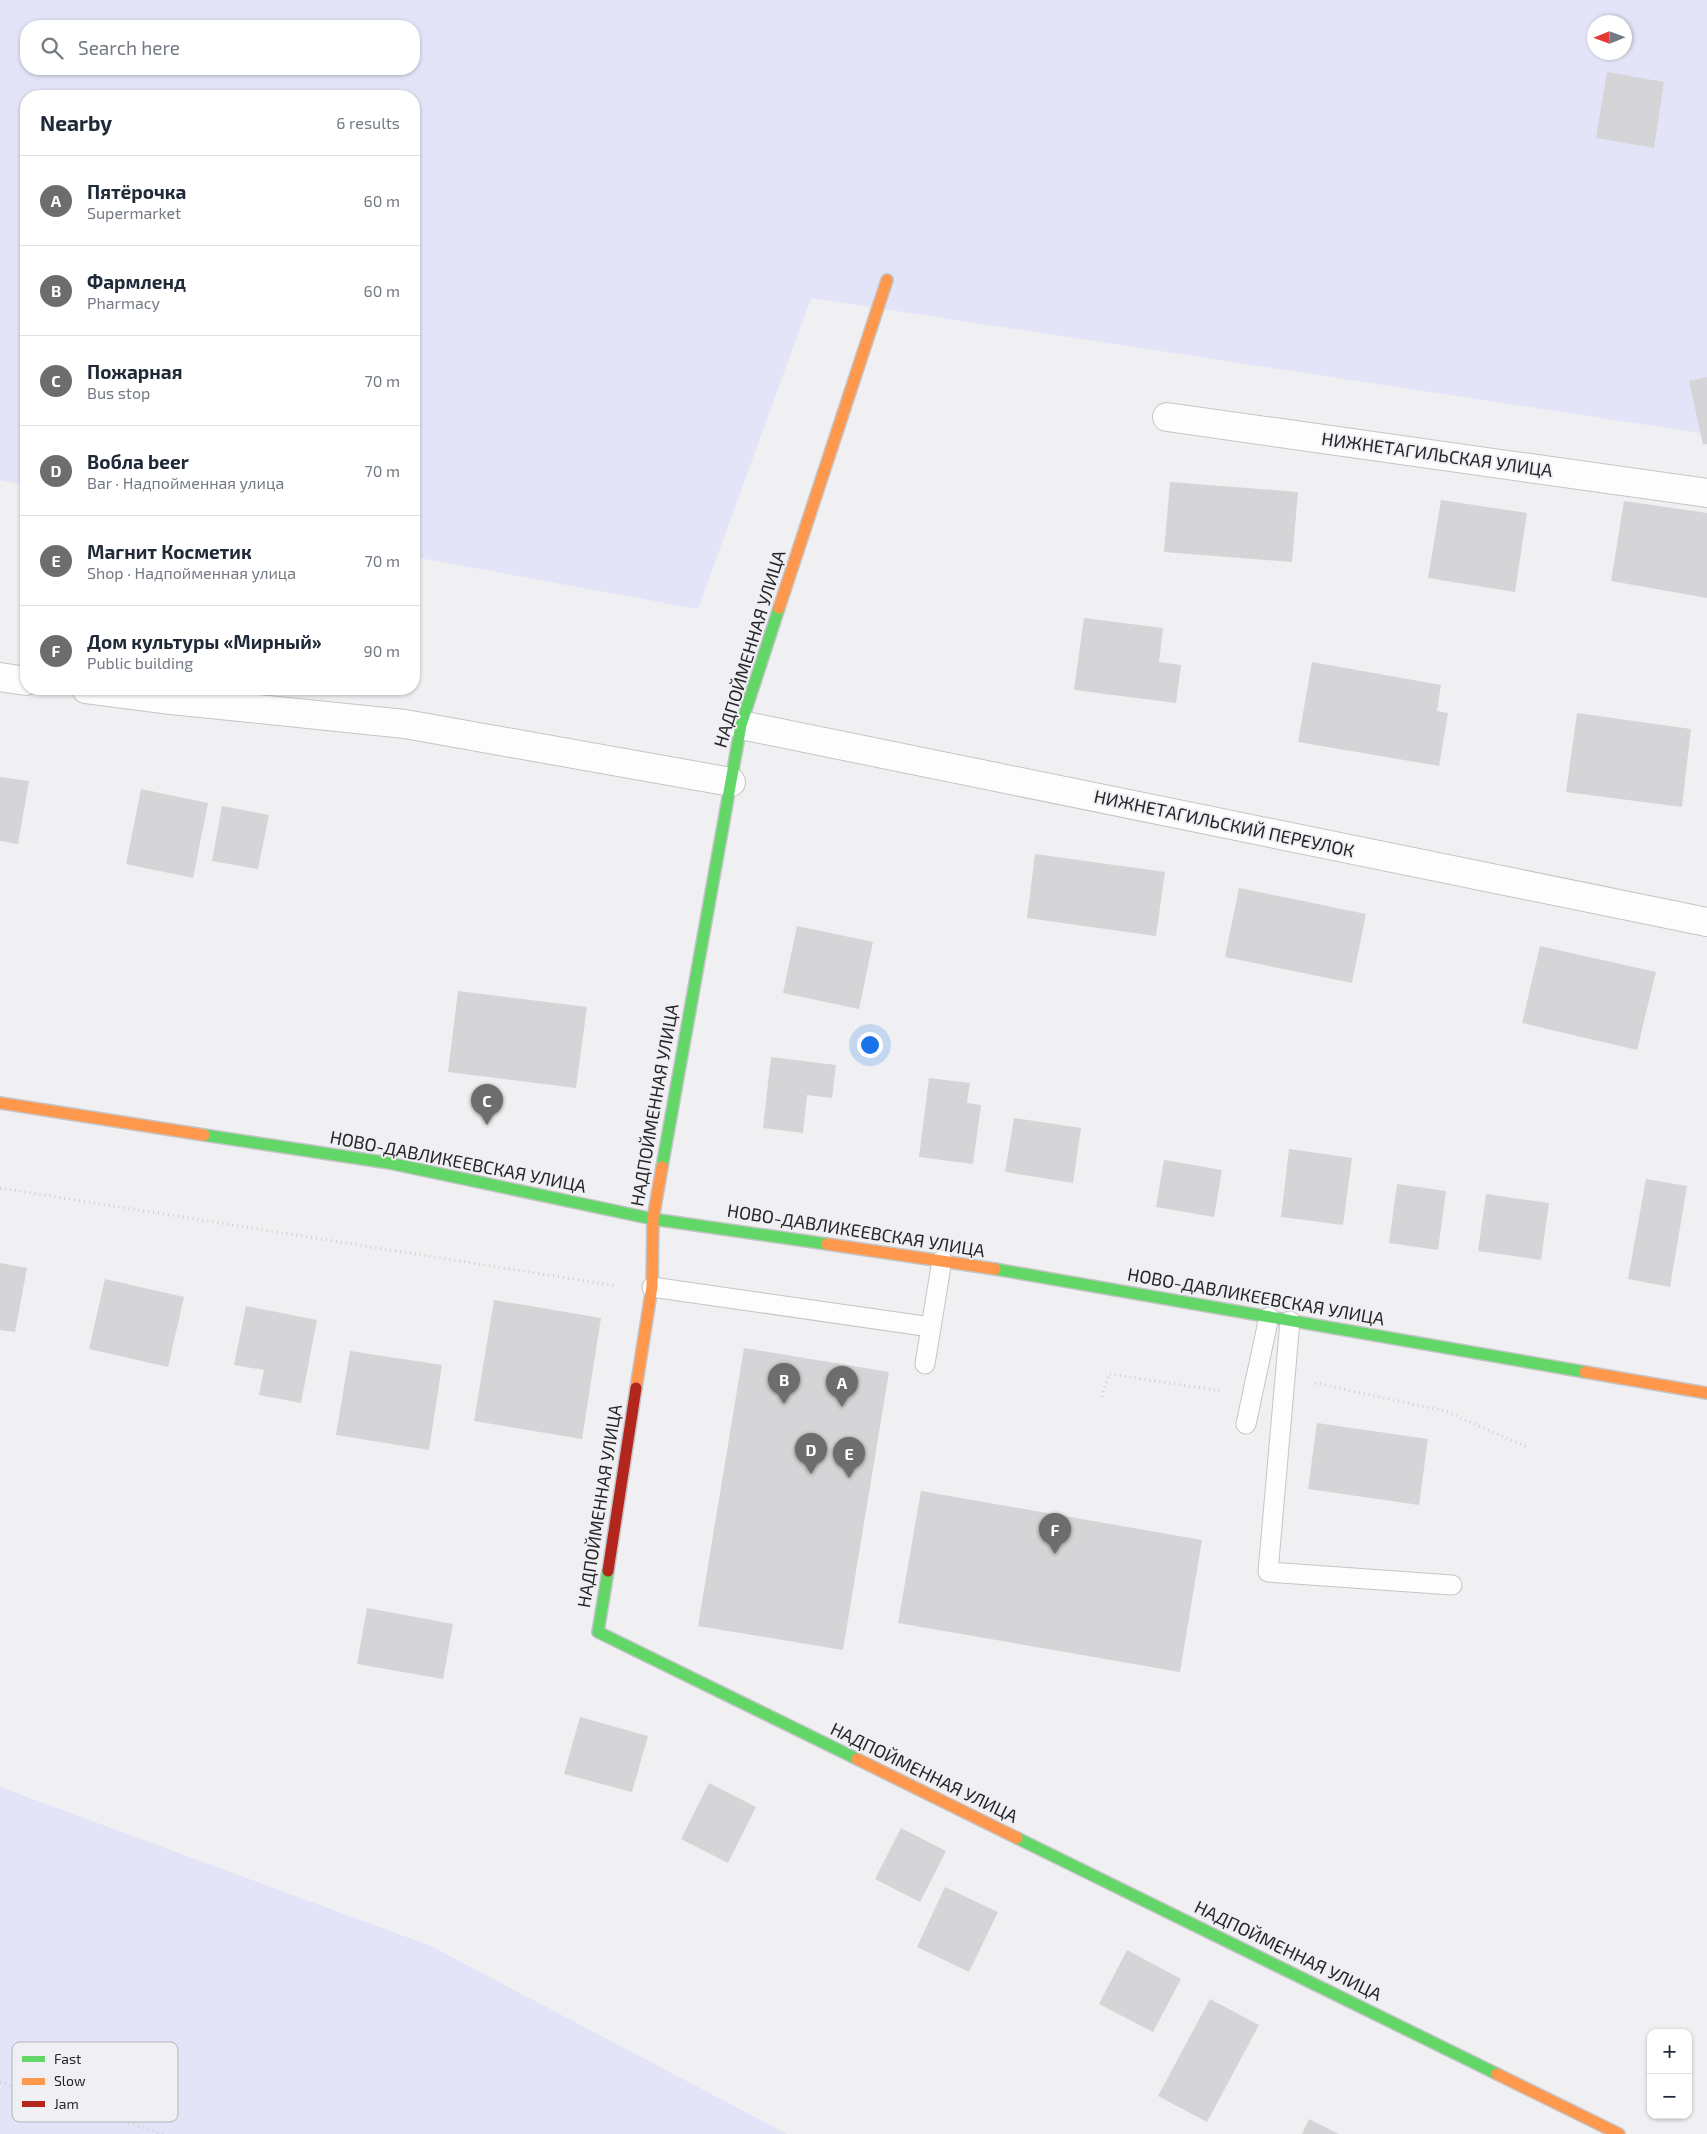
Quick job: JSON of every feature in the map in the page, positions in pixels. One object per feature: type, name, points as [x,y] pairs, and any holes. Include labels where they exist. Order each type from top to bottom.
[{"type":"street","name":"НАДПОЙМЕННАЯ УЛИЦА","points":[[887,280],[741,725],[652,1219],[652,1287],[598,1632],[1619,2134]]},
{"type":"street","name":"НИЖНЕТАГИЛЬСКАЯ УЛИЦА","points":[[1167,417],[1707,493]]},
{"type":"street","points":[[0,677],[20,679]]},
{"type":"street","points":[[132,695],[405,724],[731,782]]},
{"type":"street","name":"НИЖНЕТАГИЛЬСКИЙ ПЕРЕУЛОК","points":[[741,725],[1707,922]]},
{"type":"street","name":"НОВО-ДАВЛИКЕЕВСКАЯ УЛИЦА","points":[[0,1103],[389,1163],[652,1219],[942,1260],[1290,1321],[1706,1388]]},
{"type":"lane","points":[[925,1364],[942,1260]]},
{"type":"lane","points":[[652,1287],[931,1327]]},
{"type":"lane","points":[[1246,1424],[1269,1317]]},
{"type":"lane","points":[[1290,1321],[1268,1572],[1452,1585]]},
{"type":"path","points":[[0,1188],[643,1290],[652,1287]]},
{"type":"path","points":[[1102,1397],[1109,1374],[1237,1394],[1253,1392]]},
{"type":"path","points":[[1284,1387],[1315,1383],[1446,1411],[1527,1447]]},
{"type":"path","points":[[0,2082],[12,2086]]},
{"type":"path","points":[[125,2122],[163,2134]]},
{"type":"shaded area","points":[[0,0],[1707,0],[1707,434],[811,298],[698,609],[420,558],[420,90],[20,90],[20,484],[0,480]]},
{"type":"shaded area","points":[[0,1787],[431,1946],[787,2134],[0,2134]]},
{"type":"building","points":[[1607,72],[1664,82],[1654,148],[1596,138]]},
{"type":"building","points":[[1707,377],[1707,444],[1703,445],[1689,381]]},
{"type":"building","points":[[1170,482],[1298,492],[1292,562],[1164,552]]},
{"type":"building","points":[[1441,500],[1527,513],[1515,592],[1428,578]]},
{"type":"building","points":[[1624,501],[1707,513],[1707,598],[1611,581]]},
{"type":"building","points":[[1084,618],[1163,628],[1159,662],[1181,665],[1176,703],[1074,690]]},
{"type":"building","points":[[1312,662],[1441,685],[1437,711],[1448,713],[1439,766],[1298,742]]},
{"type":"building","points":[[1577,713],[1691,729],[1682,807],[1566,792]]},
{"type":"building","points":[[0,777],[29,781],[18,844],[0,841]]},
{"type":"building","points":[[141,789],[208,803],[193,878],[126,864]]},
{"type":"building","points":[[222,806],[269,815],[258,869],[212,861]]},
{"type":"building","points":[[1035,854],[1165,872],[1156,936],[1027,918]]},
{"type":"building","points":[[1239,888],[1366,914],[1352,983],[1225,957]]},
{"type":"building","points":[[797,926],[873,942],[859,1009],[783,993]]},
{"type":"building","points":[[1540,946],[1656,972],[1637,1050],[1522,1023]]},
{"type":"building","points":[[458,991],[587,1007],[576,1088],[448,1072]]},
{"type":"building","points":[[771,1057],[836,1065],[832,1098],[807,1095],[803,1133],[763,1128]]},
{"type":"building","points":[[929,1078],[970,1083],[967,1103],[981,1105],[973,1164],[919,1157]]},
{"type":"building","points":[[1014,1118],[1081,1128],[1073,1183],[1005,1172]]},
{"type":"building","points":[[1289,1149],[1352,1158],[1343,1225],[1281,1217]]},
{"type":"building","points":[[1164,1160],[1222,1170],[1214,1217],[1156,1207]]},
{"type":"building","points":[[1646,1179],[1687,1186],[1670,1287],[1628,1279]]},
{"type":"building","points":[[1397,1184],[1446,1191],[1438,1250],[1389,1243]]},
{"type":"building","points":[[1486,1194],[1549,1203],[1541,1260],[1478,1251]]},
{"type":"building","points":[[0,1263],[27,1268],[15,1332],[0,1330]]},
{"type":"building","points":[[105,1279],[184,1297],[168,1367],[89,1349]]},
{"type":"building","points":[[494,1300],[601,1318],[582,1439],[474,1421]]},
{"type":"building","points":[[246,1306],[317,1320],[301,1403],[259,1395],[264,1370],[234,1365]]},
{"type":"building","points":[[744,1348],[889,1372],[843,1650],[698,1626]]},
{"type":"building","points":[[350,1351],[442,1365],[429,1450],[336,1435]]},
{"type":"building","points":[[1317,1423],[1428,1439],[1419,1505],[1308,1489]]},
{"type":"building","points":[[921,1491],[1202,1540],[1180,1672],[898,1623]]},
{"type":"building","points":[[367,1608],[453,1624],[443,1679],[357,1664]]},
{"type":"building","points":[[580,1717],[648,1736],[632,1792],[564,1774]]},
{"type":"building","points":[[709,1783],[756,1807],[728,1863],[681,1839]]},
{"type":"building","points":[[901,1828],[946,1851],[920,1902],[875,1879]]},
{"type":"building","points":[[945,1887],[998,1912],[969,1972],[917,1947]]},
{"type":"building","points":[[1127,1950],[1181,1979],[1153,2032],[1099,2004]]},
{"type":"building","points":[[1210,1999],[1259,2025],[1207,2122],[1158,2096]]},
{"type":"building","points":[[1309,2119],[1339,2134],[1302,2134]]},
{"type":"traffic: fast","points":[[662,1167],[741,725],[779,608]]},
{"type":"traffic: fast","points":[[204,1135],[389,1163],[653,1219],[827,1244]]},
{"type":"traffic: fast","points":[[995,1269],[1585,1372]]},
{"type":"traffic: fast","points":[[608,1571],[598,1632],[857,1759]]},
{"type":"traffic: fast","points":[[1017,1838],[1497,2074]]},
{"type":"traffic: slow","points":[[779,608],[887,280]]},
{"type":"traffic: slow","points":[[0,1103],[204,1135]]},
{"type":"traffic: slow","points":[[636,1388],[652,1287],[653,1219],[662,1167]]},
{"type":"traffic: slow","points":[[827,1244],[995,1269]]},
{"type":"traffic: slow","points":[[1585,1372],[1707,1393]]},
{"type":"traffic: slow","points":[[857,1759],[1017,1838]]},
{"type":"traffic: slow","points":[[1497,2074],[1619,2134]]},
{"type":"traffic: jam","points":[[608,1571],[636,1388]]},
{"type":"place","name":"Пожарная","points":[[487,1125]]},
{"type":"place","name":"Фармленд","points":[[784,1404]]},
{"type":"place","name":"Пятёрочка","points":[[842,1407]]},
{"type":"place","name":"Вобла beer","points":[[811,1474]]},
{"type":"place","name":"Магнит Косметик","points":[[849,1478]]},
{"type":"place","name":"Дом культуры «Мирный»","points":[[1055,1554]]}]
